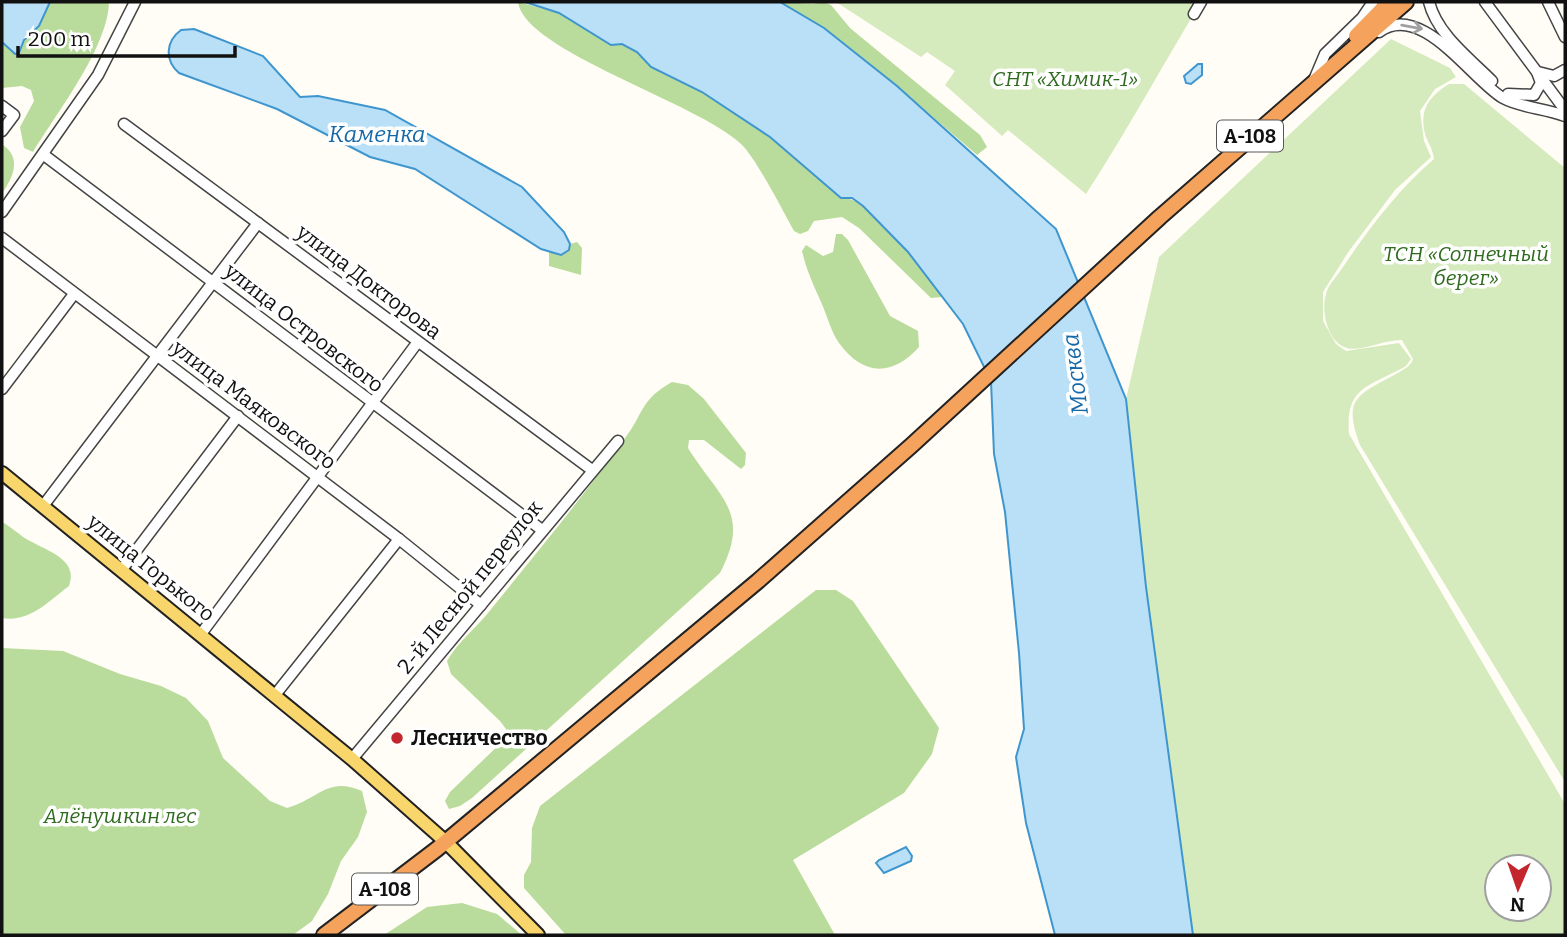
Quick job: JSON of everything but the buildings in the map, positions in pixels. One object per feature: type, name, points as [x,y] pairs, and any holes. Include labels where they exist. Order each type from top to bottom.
[{"type":"highway","name":"А-108","points":[[1329,66],[1389,2]]},
{"type":"highway","name":"А-108","points":[[324,935],[446,842],[758,581],[912,445],[1160,217],[1329,66],[1406,2]]},
{"type":"main road","name":"улица Горького","points":[[2,473],[123,568],[352,759],[446,842],[538,935]]},
{"type":"street","points":[[2,212],[98,75],[135,2]]},
{"type":"street","points":[[1194,14],[1201,2]]},
{"type":"street","points":[[1314,80],[1325,54],[1362,18],[1373,2]]},
{"type":"street","points":[[1429,2],[1432,13],[1447,36],[1503,93],[1516,97],[1534,95],[1541,83],[1537,72]]},
{"type":"street","points":[[1485,2],[1565,110]]},
{"type":"street","points":[[1548,2],[1565,37]]},
{"type":"street","points":[[1554,2],[1565,23]]},
{"type":"street","points":[[1314,80],[1333,72],[1385,27],[1402,25],[1422,28],[1443,41],[1501,97],[1565,116]]},
{"type":"street","points":[[1537,72],[1554,76],[1565,70]]},
{"type":"street","points":[[2,106],[14,115],[2,131]]},
{"type":"street","name":"улица Докторова","points":[[124,124],[592,470]]},
{"type":"street","name":"улица Островского","points":[[44,155],[371,404],[542,530]]},
{"type":"street","points":[[43,506],[258,223]]},
{"type":"street","name":"улица Маяковского","points":[[2,238],[399,539],[481,605]]},
{"type":"street","points":[[2,389],[75,294]]},
{"type":"street","points":[[201,634],[316,476],[418,343]]},
{"type":"street","points":[[123,568],[238,416]]},
{"type":"street","name":"2-й Лесной переулок","points":[[352,759],[618,441]]},
{"type":"street","points":[[275,695],[399,539]]},
{"type":"green space","points":[[50,2],[109,2],[100,39],[91,58],[33,152],[24,148],[20,127],[34,101],[31,90],[22,86],[2,88],[2,42],[15,54],[20,53],[24,40],[39,26]]},
{"type":"green space","points":[[518,2],[559,13],[611,45],[622,44],[637,52],[651,67],[702,92],[770,137],[841,197],[854,201],[882,223],[910,254],[942,297],[931,298],[859,228],[842,217],[814,221],[808,231],[800,234],[794,231],[761,172],[741,144],[720,128],[689,111],[580,58],[549,39],[528,20]]},
{"type":"green space","points":[[780,2],[824,2],[831,5],[850,28],[980,135],[987,147],[977,155],[897,86]]},
{"type":"green space","name":"СНТ «Химик-1»","points":[[836,2],[1201,2],[1086,194],[1008,130],[1002,136],[945,85],[955,71],[927,52],[921,57]]},
{"type":"green space","points":[[1391,39],[1450,68],[1456,77],[1435,89],[1420,111],[1424,141],[1431,157],[1395,190],[1349,251],[1323,292],[1323,321],[1336,344],[1346,351],[1399,343],[1411,359],[1406,366],[1371,384],[1356,397],[1351,406],[1349,434],[1565,804],[1565,935],[1193,935],[1146,587],[1126,399],[1159,257]]},
{"type":"green space","name":"ТСН «Солнечный берег»","points":[[1449,84],[1464,84],[1565,168],[1565,782],[1360,445],[1353,417],[1357,399],[1407,367],[1413,359],[1402,340],[1356,349],[1344,347],[1333,338],[1325,316],[1325,301],[1331,284],[1385,210],[1408,183],[1434,159],[1424,128],[1424,112],[1435,94]]},
{"type":"green space","points":[[3,145],[12,156],[14,168],[2,193]]},
{"type":"green space","points":[[836,234],[842,234],[848,240],[890,316],[918,331],[919,347],[898,364],[878,369],[868,367],[848,354],[834,334],[802,251],[806,245],[823,256],[833,252]]},
{"type":"green space","points":[[577,242],[582,248],[581,275],[549,266],[549,251],[561,255],[569,250],[570,244]]},
{"type":"green space","points":[[672,382],[688,385],[704,399],[746,453],[745,465],[741,469],[704,440],[689,440],[688,448],[728,506],[732,520],[733,535],[720,573],[472,798],[449,809],[445,801],[450,792],[507,737],[506,729],[500,721],[451,674],[447,661],[576,503],[631,429],[648,401]]},
{"type":"green space","points":[[2,522],[26,539],[60,557],[70,569],[71,577],[69,586],[46,604],[30,614],[12,619],[2,618]]},
{"type":"green space","points":[[816,590],[836,590],[853,601],[939,728],[932,754],[904,793],[793,860],[835,935],[566,935],[524,888],[524,875],[531,862],[532,828],[540,806]]},
{"type":"green space","name":"Алёнушкин лес","points":[[2,648],[63,651],[120,674],[161,686],[186,698],[208,721],[223,758],[270,801],[287,808],[332,787],[350,787],[362,791],[367,812],[358,837],[341,861],[328,894],[312,921],[293,935],[2,935]]},
{"type":"green space","points":[[462,903],[497,914],[522,935],[384,935],[427,907]]},
{"type":"water","points":[[2,2],[50,2],[39,26],[24,40],[19,53],[15,54],[2,42]]},
{"type":"water","name":"Москва","points":[[525,2],[780,2],[824,28],[897,86],[1056,229],[1126,399],[1146,587],[1193,935],[1055,935],[1026,823],[1016,757],[1024,729],[1019,653],[1005,512],[994,454],[991,381],[963,324],[908,252],[863,206],[852,198],[841,198],[770,137],[702,92],[651,67],[637,52],[622,44],[611,45],[559,13]]},
{"type":"water","name":"Каменка","points":[[194,29],[263,56],[300,97],[318,96],[385,110],[522,187],[564,232],[570,244],[569,250],[561,255],[541,249],[415,169],[370,157],[277,109],[179,73],[169,57],[170,45],[181,30]]},
{"type":"water","points":[[1198,64],[1202,64],[1202,75],[1191,84],[1186,83],[1184,76]]},
{"type":"water","points":[[906,847],[912,856],[911,861],[884,873],[876,863]]},
{"type":"place","name":"Лесничество","points":[[397,738]]}]
